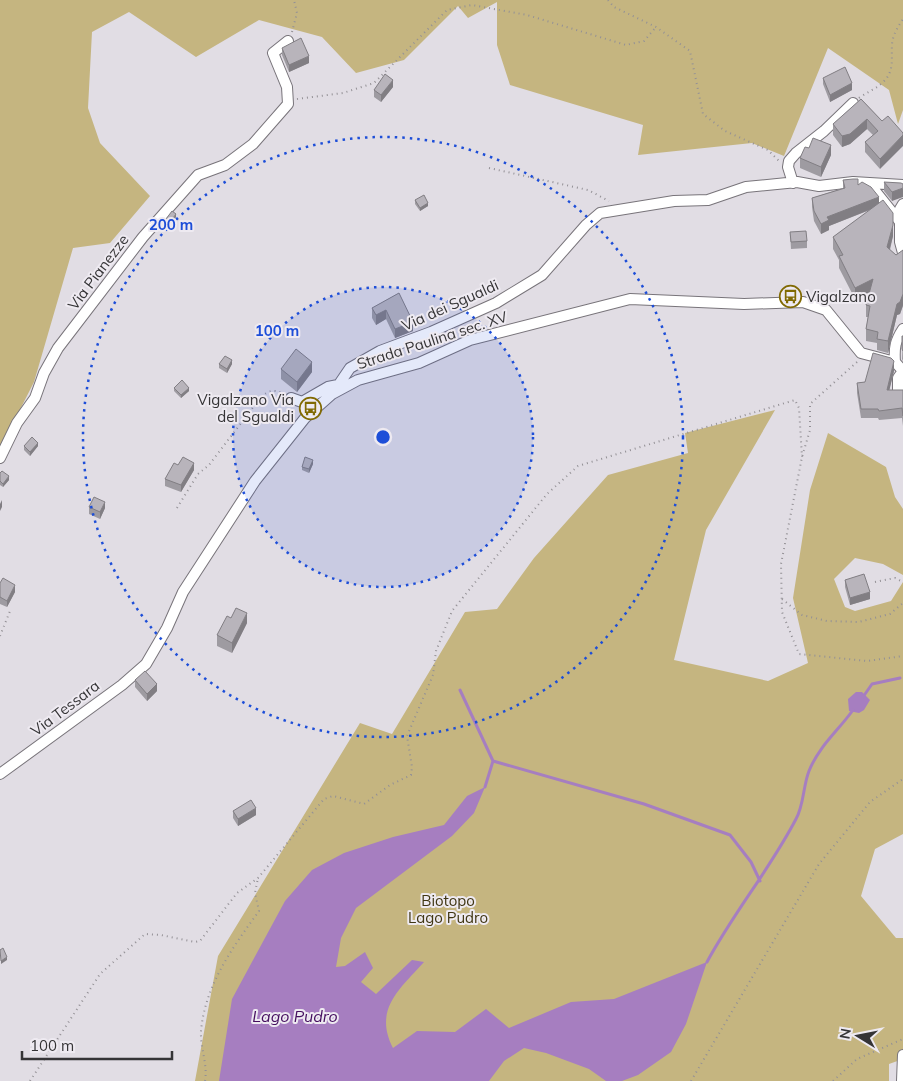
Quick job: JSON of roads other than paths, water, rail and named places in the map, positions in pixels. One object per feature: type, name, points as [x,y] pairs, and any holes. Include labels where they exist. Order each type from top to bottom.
[{"type":"street","name":"Via Pianezze","points":[[0,458],[17,423],[35,398],[44,373],[58,348],[143,237],[198,175],[225,165],[253,144],[288,104],[287,87],[273,53],[288,41]]},
{"type":"street","points":[[793,183],[789,172],[789,161],[853,103]]},
{"type":"street","name":"Via dei Sgualdi","points":[[332,394],[350,368],[380,351],[431,332],[496,303],[542,275],[586,225],[600,213],[674,201],[708,200],[746,187],[793,183],[819,186],[853,182],[903,185]]},
{"type":"street","points":[[863,184],[876,192],[902,218]]},
{"type":"street","points":[[903,204],[900,209],[902,218],[900,242],[903,253]]},
{"type":"street","name":"Strada Paulina sec. XV","points":[[146,664],[167,628],[183,592],[250,490],[305,418],[332,394],[358,380],[419,363],[470,340],[630,298],[744,304],[804,302],[826,310],[861,352],[895,362]]},
{"type":"street","points":[[898,392],[898,378],[903,371],[895,362],[894,349],[896,338],[903,330]]},
{"type":"street","name":"Via dei Sgualdi","points":[[291,398],[302,402],[328,387],[338,385]]},
{"type":"street","name":"Via Tessara","points":[[0,774],[146,664]]},
{"type":"street","points":[[902,1081],[903,1055]]},
{"type":"water","points":[[856,692],[862,692],[870,700],[864,710],[859,713],[849,711],[848,699]]},
{"type":"water","name":"Lago Pudro","points":[[485,787],[474,813],[452,836],[356,908],[341,938],[336,967],[345,966],[365,952],[373,968],[361,982],[376,994],[412,960],[424,962],[398,991],[388,1011],[386,1022],[393,1048],[417,1031],[455,1032],[486,1009],[509,1028],[571,1002],[614,999],[707,962],[686,1024],[671,1052],[638,1075],[622,1081],[606,1081],[589,1069],[546,1053],[524,1048],[504,1061],[489,1081],[219,1081],[232,999],[285,901],[312,870],[344,853],[393,837],[444,825],[467,796]]},
{"type":"waterway","points":[[863,697],[872,684],[900,678]]},
{"type":"waterway","points":[[460,690],[493,761],[485,787]]},
{"type":"waterway","points":[[707,962],[796,819],[801,808],[807,777],[813,762],[823,746],[853,710]]},
{"type":"waterway","points":[[493,761],[644,804],[730,835],[751,862],[760,881]]},
{"type":"place","name":"Vigalzano","points":[[790,296]]},
{"type":"place","name":"Vigalzano Via del Sgualdi","points":[[310,408]]},
{"type":"park label","name":"Biotopo Lago Pudro","points":[[448,908]]}]
